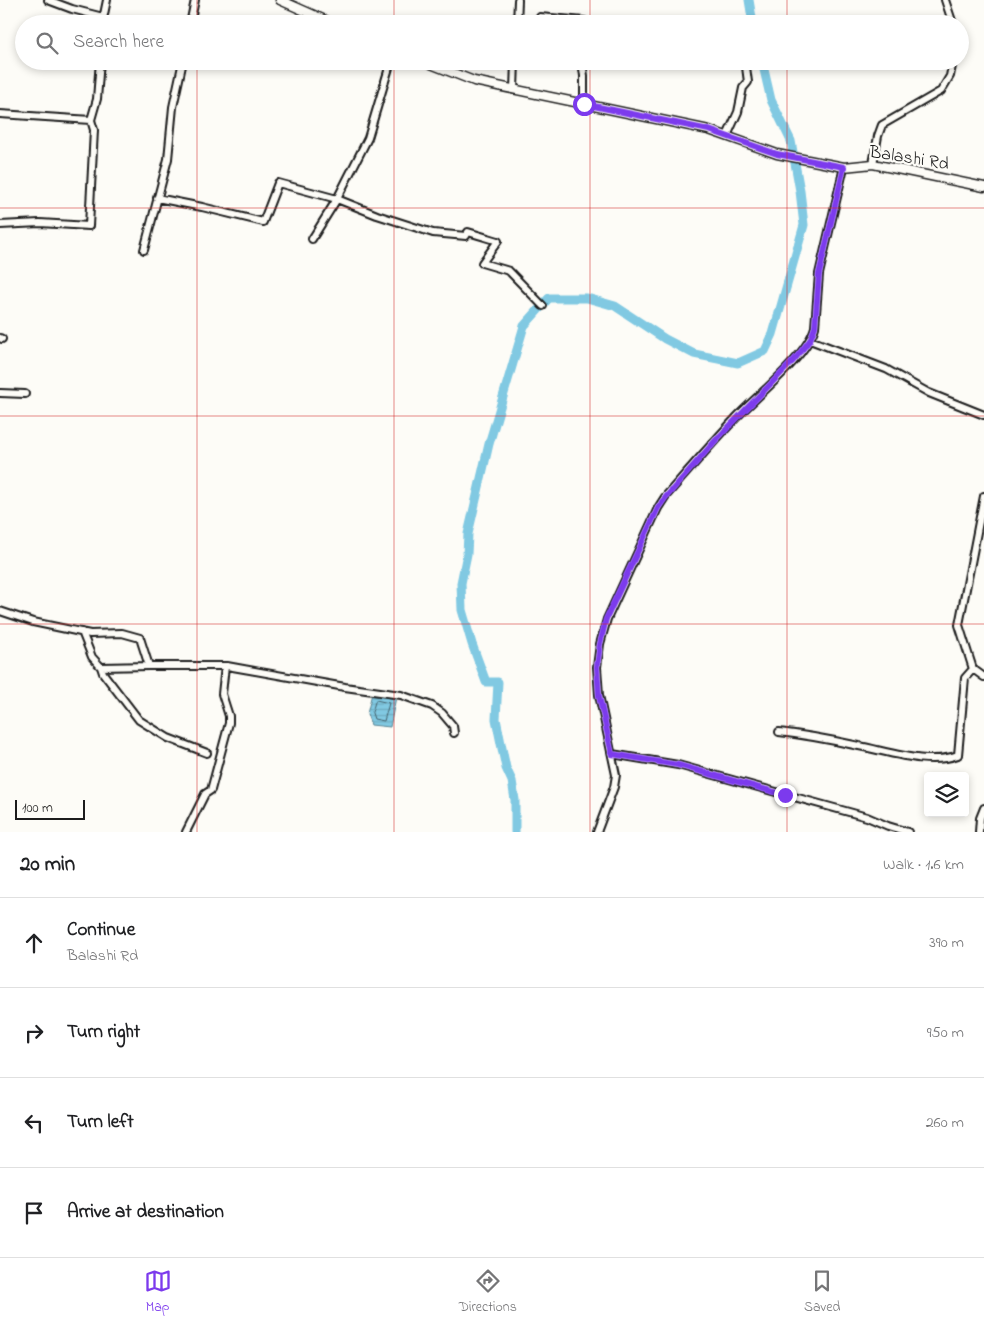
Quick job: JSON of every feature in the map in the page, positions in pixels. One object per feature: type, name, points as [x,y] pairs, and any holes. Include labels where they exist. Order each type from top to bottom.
[{"type":"main road","points":[[280,0],[314,15]]},
{"type":"main road","name":"Balashi Rd","points":[[446,70],[474,81],[709,130],[777,154],[844,167],[873,164],[984,187]]},
{"type":"street","points":[[48,0],[88,15]]},
{"type":"street","points":[[103,15],[107,0]]},
{"type":"street","points":[[192,15],[195,0]]},
{"type":"street","points":[[517,15],[518,0]]},
{"type":"street","points":[[945,0],[951,15]]},
{"type":"street","points":[[0,225],[40,223],[89,226],[94,130],[91,120],[97,99],[99,70]]},
{"type":"street","points":[[144,250],[168,159],[173,107],[181,70]]},
{"type":"street","points":[[312,239],[337,199],[368,138],[388,70]]},
{"type":"street","points":[[514,90],[515,70]]},
{"type":"street","points":[[583,70],[584,104]]},
{"type":"street","points":[[728,136],[738,112],[743,88],[748,82],[746,70]]},
{"type":"street","points":[[873,164],[882,125],[941,91],[950,76],[951,70]]},
{"type":"street","points":[[0,114],[91,120]]},
{"type":"street","points":[[597,832],[614,787],[616,775],[599,696],[597,667],[606,619],[658,508],[666,497],[716,440],[794,360],[810,340],[815,327],[819,274],[844,167]]},
{"type":"street","points":[[158,198],[263,222],[278,183],[337,199],[433,233],[466,236],[468,232],[498,241],[482,263],[509,271],[543,306]]},
{"type":"street","points":[[810,340],[886,369],[929,393],[984,415]]},
{"type":"street","points":[[0,393],[25,394]]},
{"type":"street","points":[[984,496],[959,625],[974,669],[984,677]]},
{"type":"street","points":[[0,611],[34,622],[90,634],[122,633],[140,638],[149,666]]},
{"type":"street","points":[[82,632],[92,658],[101,667],[103,674],[139,720],[168,738],[207,753]]},
{"type":"street","points":[[101,667],[225,666],[400,695],[432,706],[442,713],[453,726],[454,733]]},
{"type":"street","points":[[186,832],[205,794],[211,790],[229,724],[222,694],[225,666]]},
{"type":"street","points":[[779,732],[810,736],[912,756],[946,759],[958,755],[965,678],[974,669]]},
{"type":"street","points":[[612,754],[678,765],[867,817],[908,832]]},
{"type":"street","points":[[979,832],[980,818],[984,808]]},
{"type":"water","points":[[372,693],[396,697],[390,727],[371,725],[367,714]]},
{"type":"waterway","points":[[749,0],[752,15]]},
{"type":"waterway","points":[[515,832],[515,800],[512,781],[506,768],[496,719],[498,682],[486,682],[462,610],[461,583],[467,554],[468,534],[489,444],[524,326],[549,298],[587,298],[615,306],[665,339],[694,354],[738,363],[765,351],[773,334],[804,225],[791,141],[771,100],[764,70]]},
{"type":"route","points":[[584,104],[709,130],[777,154],[844,167],[819,274],[813,335],[794,360],[736,418],[658,508],[622,589],[606,619],[602,632],[597,667],[599,696],[612,754],[678,765],[785,795]]}]
